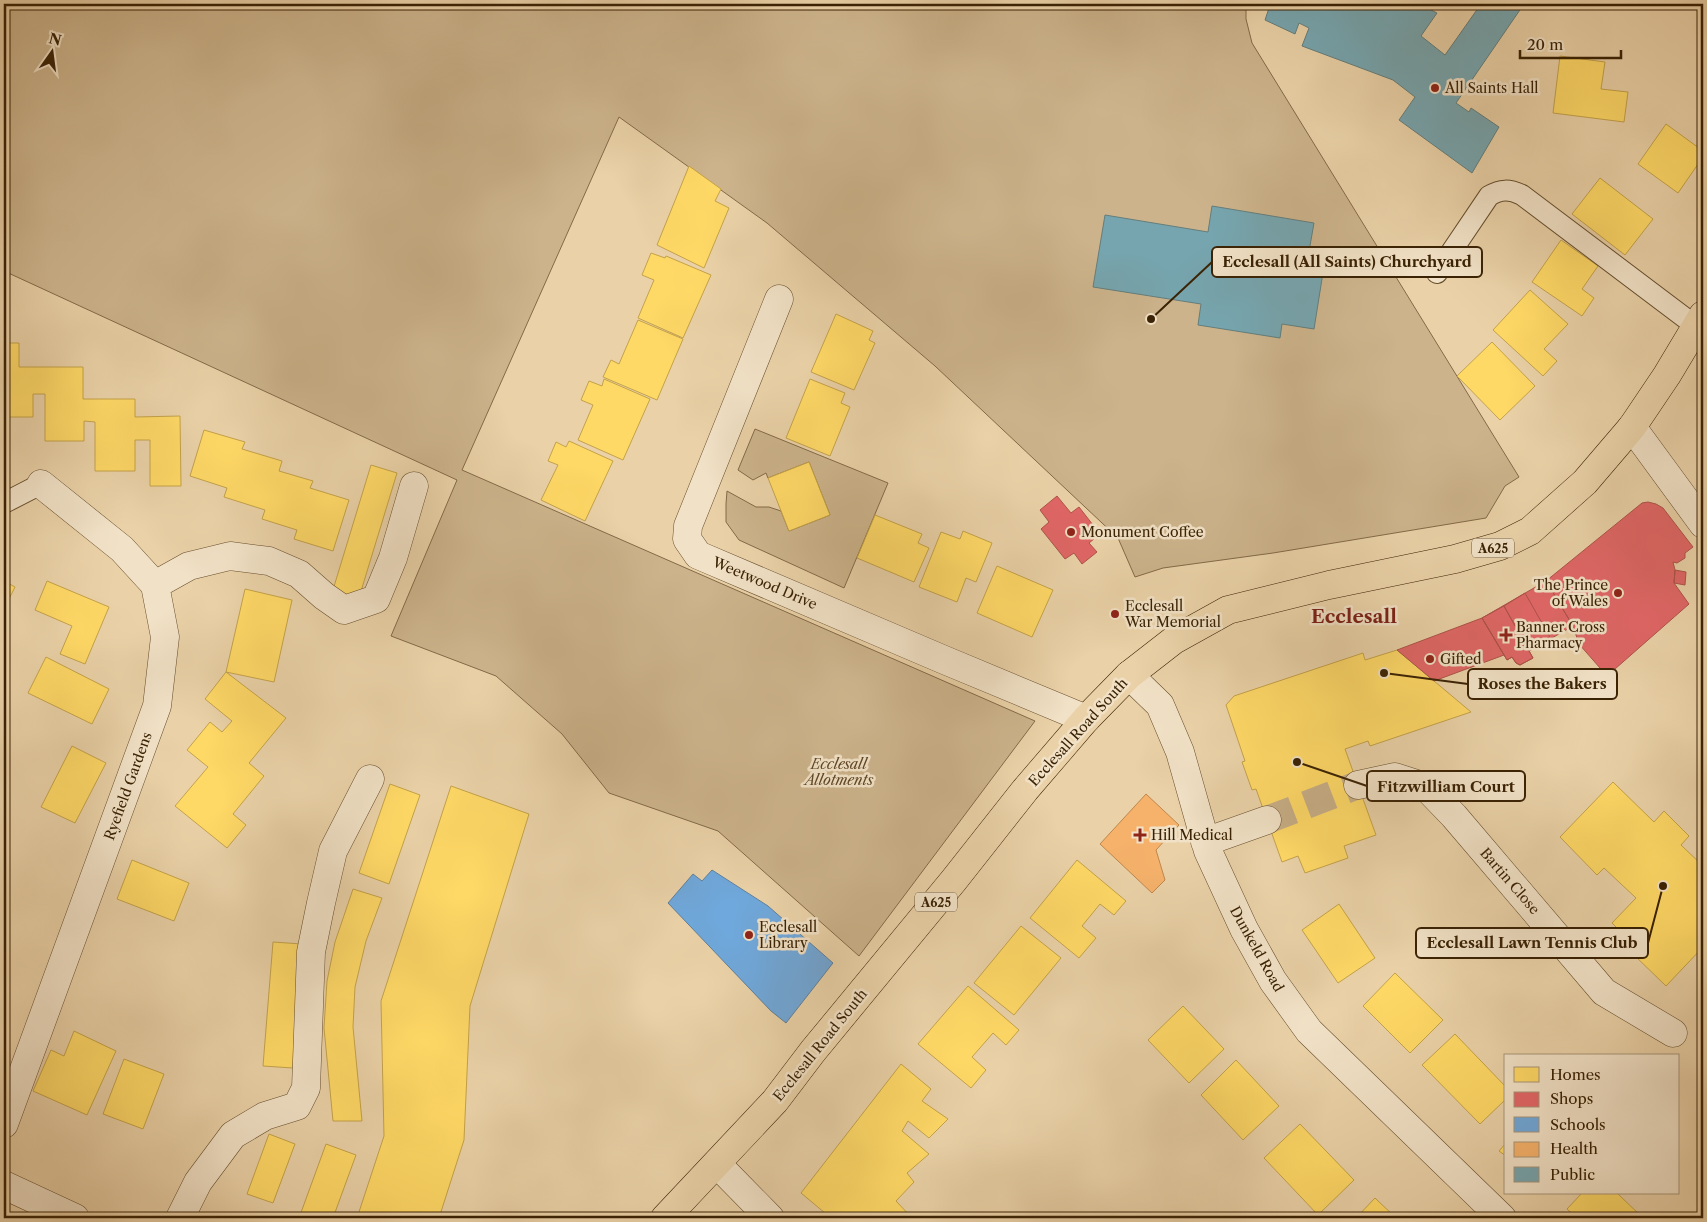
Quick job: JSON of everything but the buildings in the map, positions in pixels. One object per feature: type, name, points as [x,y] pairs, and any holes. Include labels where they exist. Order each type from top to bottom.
[{"type":"main road","name":"Ecclesall Road South","points":[[665,1218],[775,1100],[1025,790],[1086,719],[1129,675],[1174,640],[1228,610],[1329,585],[1455,559],[1500,546],[1530,531],[1585,482],[1632,427],[1700,321]]},
{"type":"street","name":"Weetwood Drive","points":[[779,299],[688,526],[687,539],[698,555],[1086,719]]},
{"type":"street","points":[[1632,427],[1703,524]]},
{"type":"street","points":[[41,484],[122,549],[155,586],[189,566],[230,556],[268,561],[299,574],[324,596],[344,610],[376,599],[393,558],[414,486]]},
{"type":"street","name":"Ryefield Gardens","points":[[4,1124],[157,706],[165,637],[155,586]]},
{"type":"street","name":"Dunkeld Road","points":[[1129,675],[1160,705],[1180,752],[1208,851],[1244,930],[1273,982],[1309,1031],[1502,1218]]},
{"type":"street","name":"Bartin Close","points":[[1358,785],[1395,777],[1426,787],[1460,823],[1604,992],[1674,1033]]},
{"type":"street","points":[[180,1218],[198,1182],[233,1135],[264,1116],[297,1106],[306,1088],[311,952],[317,922],[333,852],[370,779]]},
{"type":"street","points":[[1205,842],[1267,820]]},
{"type":"street","points":[[717,1164],[770,1218]]},
{"type":"street","points":[[4,1185],[75,1218]]},
{"type":"lane","points":[[1437,273],[1489,196],[1502,189],[1509,190],[1522,195],[1700,321]]},
{"type":"lane","points":[[4,503],[41,484]]},
{"type":"green space","name":"Ecclesall Allotments","points":[[4,4],[1246,4],[1246,19],[1252,43],[1519,477],[1505,486],[1486,518],[1273,553],[1163,568],[1135,577],[1118,538],[935,366],[767,223],[619,117],[462,470],[1035,721],[859,956],[718,831],[609,793],[562,734],[496,676],[391,636],[457,480],[4,271]]},
{"type":"green space","points":[[755,429],[888,483],[844,588],[739,540],[726,522],[727,491],[756,507],[769,507],[781,511],[789,531],[830,515],[809,462],[768,478],[766,473],[753,480],[738,470]]},
{"type":"tunnel","points":[[1267,820],[1358,785]]},
{"type":"place","name":"All Saints Hall","points":[[1435,88]]},
{"type":"place","name":"Ecclesall (All Saints) Churchyard","points":[[1151,319]]},
{"type":"place","name":"Monument Coffee","points":[[1071,532]]},
{"type":"place","name":"The Prince of Wales","points":[[1618,593]]},
{"type":"place","name":"Ecclesall War Memorial","points":[[1115,614]]},
{"type":"place","name":"Banner Cross Pharmacy","points":[[1506,635]]},
{"type":"place","name":"Gifted","points":[[1430,659]]},
{"type":"place","name":"Roses the Bakers","points":[[1384,673]]},
{"type":"place","name":"Fitzwilliam Court","points":[[1297,762]]},
{"type":"place","name":"Hill Medical","points":[[1140,835]]},
{"type":"place","name":"Ecclesall Lawn Tennis Club","points":[[1663,886]]},
{"type":"place","name":"Ecclesall Library","points":[[749,935]]},
{"type":"district","name":"Ecclesall","points":[[1354,616]]}]
